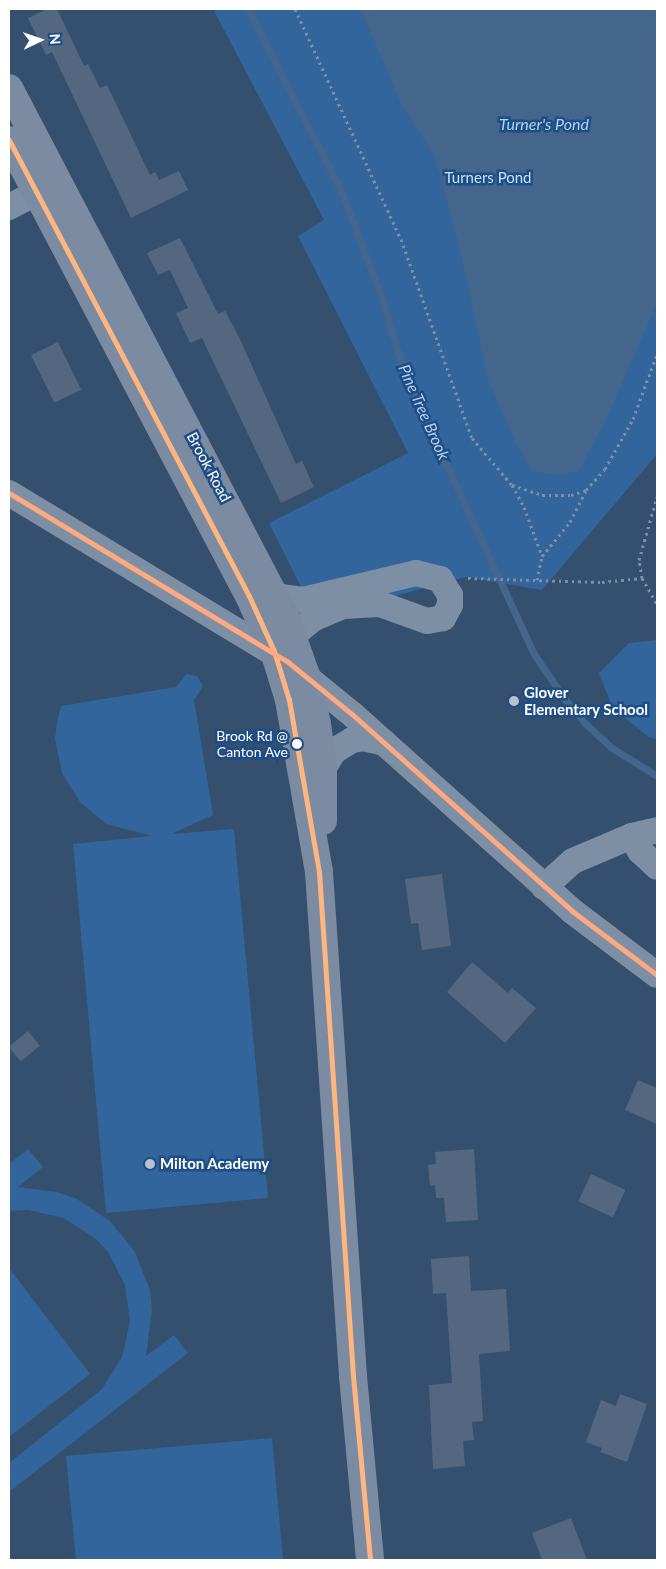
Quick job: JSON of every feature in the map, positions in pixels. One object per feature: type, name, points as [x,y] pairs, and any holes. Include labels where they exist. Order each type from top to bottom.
[{"type":"main road","name":"Brook Road","points":[[9,88],[48,187],[249,596],[306,675],[323,769],[324,814],[319,872]]},
{"type":"main road","name":"Brook Road","points":[[9,140],[48,187],[276,596],[319,872],[353,1376],[370,1560]]},
{"type":"street","points":[[9,207],[48,187]]},
{"type":"street","points":[[9,492],[284,644],[322,614],[356,604],[380,604],[435,620],[448,612],[450,595],[440,580],[416,573],[303,600],[276,596]]},
{"type":"street","points":[[306,675],[544,887],[617,947],[657,975]]},
{"type":"street","points":[[323,769],[334,750],[352,740],[364,738],[384,743]]},
{"type":"street","points":[[544,887],[573,861],[632,836],[657,830]]},
{"type":"street","points":[[632,836],[640,851],[657,867]]},
{"type":"path","points":[[295,9],[401,239],[472,438],[512,485],[524,507],[542,556]]},
{"type":"path","points":[[537,580],[542,556],[570,522],[586,490],[605,469],[633,419],[657,354]]},
{"type":"path","points":[[512,485],[542,496],[571,495],[586,490]]},
{"type":"path","points":[[657,498],[639,560],[642,578],[657,604]]},
{"type":"path","points":[[478,577],[602,582],[642,578]]},
{"type":"green space","name":"Turners Pond","points":[[213,9],[657,9],[657,454],[542,590],[466,577],[316,617],[269,523],[408,453],[298,236],[324,220]]},
{"type":"green space","points":[[657,640],[657,739],[649,737],[613,709],[599,673],[629,643]]},
{"type":"green space","points":[[186,674],[197,676],[203,686],[194,700],[213,815],[171,834],[234,829],[268,1198],[106,1213],[73,844],[152,836],[106,824],[80,802],[62,773],[55,739],[57,722],[61,706],[176,687]]},
{"type":"green space","points":[[28,1149],[43,1167],[18,1187],[57,1192],[77,1199],[110,1221],[135,1252],[150,1290],[152,1310],[146,1356],[174,1335],[188,1353],[9,1492],[9,1463],[102,1389],[122,1357],[130,1322],[125,1285],[108,1252],[96,1239],[64,1218],[28,1210],[9,1211],[9,1164]]},
{"type":"green space","points":[[9,1268],[90,1374],[9,1437]]},
{"type":"green space","points":[[272,1438],[283,1560],[76,1560],[66,1456]]},
{"type":"water","name":"Turner's Pond","points":[[361,9],[657,9],[657,303],[609,413],[579,471],[559,475],[533,472],[515,442],[488,380],[461,253],[435,157],[400,102]]},
{"type":"building","points":[[47,9],[57,9],[84,66],[88,64],[100,88],[107,85],[150,175],[155,172],[159,180],[179,171],[188,190],[131,218],[52,52],[46,55],[28,18]]},
{"type":"building","points":[[180,238],[218,314],[225,311],[239,337],[296,464],[302,461],[314,487],[281,503],[202,338],[190,343],[176,313],[188,308],[170,270],[158,275],[147,253]]},
{"type":"building","points":[[58,342],[81,390],[54,403],[31,355]]},
{"type":"building","points":[[442,874],[451,946],[422,950],[418,923],[411,924],[405,879]]},
{"type":"building","points":[[472,962],[508,993],[512,988],[536,1008],[505,1043],[447,992]]},
{"type":"building","points":[[28,1031],[40,1046],[21,1061],[9,1046]]},
{"type":"building","points":[[638,1080],[657,1088],[657,1124],[625,1110]]},
{"type":"building","points":[[474,1149],[478,1220],[446,1222],[444,1198],[436,1198],[435,1185],[430,1186],[428,1165],[436,1164],[435,1152]]},
{"type":"building","points":[[591,1174],[625,1190],[613,1217],[578,1201]]},
{"type":"building","points":[[469,1256],[471,1291],[506,1289],[510,1351],[479,1354],[483,1421],[472,1422],[474,1440],[463,1441],[465,1466],[433,1469],[429,1385],[452,1383],[446,1293],[433,1294],[431,1259]]},
{"type":"building","points":[[620,1394],[647,1404],[627,1462],[600,1452],[602,1448],[586,1442],[601,1400],[616,1406]]},
{"type":"building","points":[[571,1518],[587,1560],[542,1560],[532,1533]]},
{"type":"waterway","name":"Pine Tree Brook","points":[[248,9],[342,193],[382,299],[405,375],[534,654],[564,698],[586,724],[612,748],[657,776]]},
{"type":"transit line","points":[[9,140],[249,596],[274,651],[289,700],[319,872],[353,1376],[370,1560]]},
{"type":"transit line","points":[[9,493],[288,662],[353,715],[572,911],[657,975]]},
{"type":"place","name":"Glover Elementary School","points":[[514,701]]},
{"type":"place","name":"Brook Rd @ Canton Ave","points":[[297,744]]},
{"type":"place","name":"Milton Academy","points":[[150,1164]]}]
